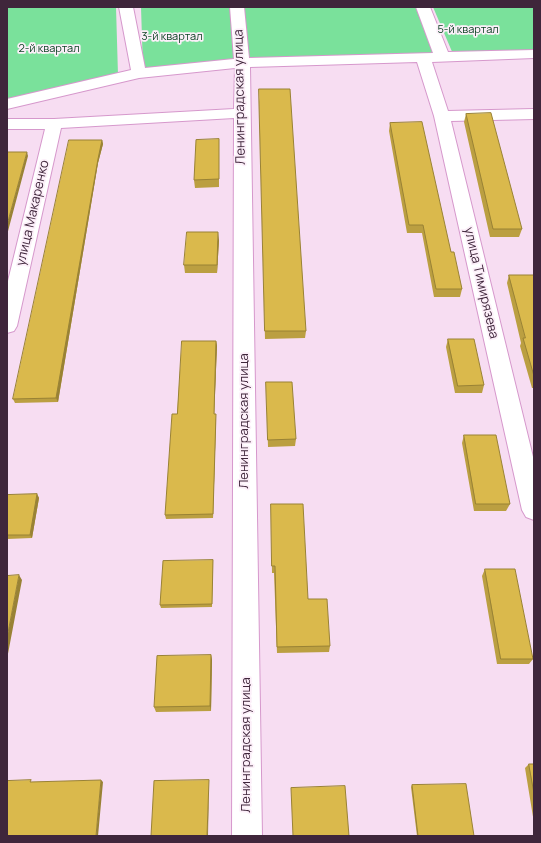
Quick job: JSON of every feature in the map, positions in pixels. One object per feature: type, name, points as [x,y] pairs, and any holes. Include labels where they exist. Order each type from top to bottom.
[{"type":"street","points":[[126,7],[139,73]]},
{"type":"street","name":"Ленинградская улица","points":[[237,7],[242,63],[247,836]]},
{"type":"street","name":"улица Тимирязева","points":[[423,7],[442,116],[534,510]]},
{"type":"street","points":[[7,104],[139,73],[242,63],[534,54]]},
{"type":"street","points":[[7,124],[54,124],[242,114]]},
{"type":"street","points":[[442,116],[534,114]]},
{"type":"street","name":"улица Макаренко","points":[[7,326],[54,124]]},
{"type":"green space","name":"2-й квартал","points":[[7,7],[116,7],[118,75],[7,102]]},
{"type":"green space","name":"3-й квартал","points":[[141,7],[231,7],[235,59],[143,70]]},
{"type":"green space","points":[[242,7],[418,7],[435,54],[246,60]]},
{"type":"green space","name":"5-й квартал","points":[[433,7],[534,7],[534,51],[453,54]]},
{"type":"building","points":[[259,89],[290,89],[306,331],[265,331]]},
{"type":"building","points":[[491,113],[522,229],[493,229],[466,114]]},
{"type":"building","points":[[422,122],[451,252],[454,252],[462,289],[436,289],[423,225],[409,225],[390,123]]},
{"type":"building","points":[[219,139],[219,179],[194,180],[196,140]]},
{"type":"building","points":[[69,140],[102,140],[56,398],[13,399]]},
{"type":"building","points":[[7,152],[27,152],[7,225]]},
{"type":"building","points":[[187,232],[218,232],[217,265],[184,265]]},
{"type":"building","points":[[509,275],[534,275],[534,376],[523,338],[525,338]]},
{"type":"building","points":[[448,339],[474,339],[484,385],[458,386]]},
{"type":"building","points":[[182,341],[216,341],[214,414],[216,414],[213,514],[165,515],[172,414],[177,414]]},
{"type":"building","points":[[266,382],[292,382],[296,439],[268,440]]},
{"type":"building","points":[[464,435],[496,435],[510,504],[476,504]]},
{"type":"building","points":[[37,494],[30,535],[7,535],[7,495]]},
{"type":"building","points":[[271,504],[303,504],[308,599],[327,599],[330,646],[277,647],[275,566],[272,566]]},
{"type":"building","points":[[213,560],[212,604],[160,605],[163,561]]},
{"type":"building","points":[[485,569],[515,569],[533,659],[501,659]]},
{"type":"building","points":[[19,575],[7,638],[7,576]]},
{"type":"building","points":[[211,655],[210,706],[154,707],[157,656]]},
{"type":"building","points":[[529,764],[534,764],[534,793]]},
{"type":"building","points":[[31,780],[30,782],[101,780],[96,836],[7,836],[7,781]]},
{"type":"building","points":[[209,780],[207,836],[151,836],[154,781]]},
{"type":"building","points":[[466,784],[474,836],[418,836],[412,785]]},
{"type":"building","points":[[345,786],[349,836],[293,836],[291,788]]}]
